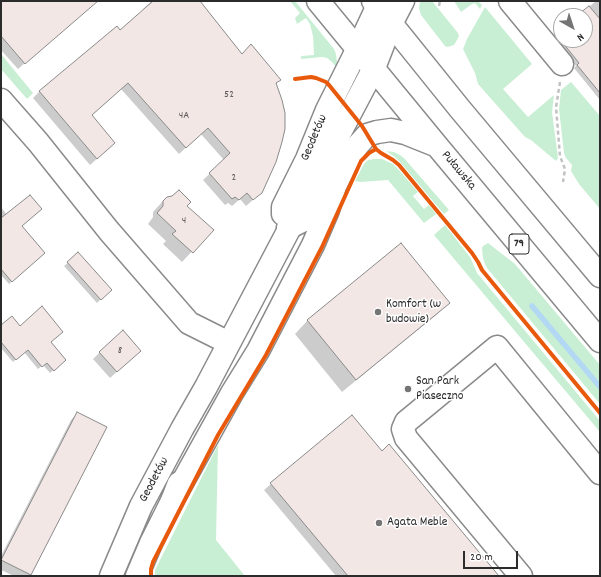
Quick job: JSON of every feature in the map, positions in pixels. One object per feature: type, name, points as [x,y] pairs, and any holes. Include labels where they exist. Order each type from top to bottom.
[{"type":"main road","name":"Puławska","points":[[318,1],[600,340]]},
{"type":"main road","name":"Geodetów","points":[[111,576],[141,506],[374,68],[391,24],[403,1]]},
{"type":"main road","points":[[510,1],[562,64]]},
{"type":"main road","name":"Geodetów","points":[[288,228],[284,220],[283,207],[307,159],[335,93],[358,48],[377,3]]},
{"type":"main road","points":[[377,3],[391,24],[600,276]]},
{"type":"main road","points":[[1,100],[38,142],[109,231],[189,323],[229,343]]},
{"type":"main road","points":[[288,228],[312,216],[319,208],[334,186],[350,156],[367,135],[391,130],[405,133],[438,147]]},
{"type":"main road","points":[[172,501],[232,393],[258,351],[313,245],[328,210],[334,186]]},
{"type":"main road","points":[[521,576],[406,438],[403,429],[406,422],[497,347],[600,473]]},
{"type":"main road","name":"Geodetów","points":[[137,576],[151,543],[172,501],[199,431],[205,405],[206,386]]},
{"type":"path","points":[[439,6],[440,1]]},
{"type":"path","points":[[562,64],[556,107],[560,156],[565,169],[562,182]]},
{"type":"green space","points":[[290,1],[295,1],[334,49],[337,62],[336,67],[327,58],[301,59],[301,56],[314,55],[313,36],[310,24],[306,18],[297,24],[295,18],[300,13]]},
{"type":"green space","points":[[420,1],[432,1],[458,33],[459,36],[454,45],[448,47],[445,46],[421,15],[419,8]]},
{"type":"green space","points":[[454,1],[478,1],[482,5],[480,9],[475,3],[472,4],[461,12]]},
{"type":"green space","points":[[485,7],[532,64],[503,89],[528,117],[554,95],[552,112],[558,158],[556,161],[531,140],[525,137],[478,84],[475,73],[463,49]]},
{"type":"green space","points":[[1,54],[33,93],[27,99],[1,69]]},
{"type":"green space","points":[[571,82],[600,116],[600,209],[579,184],[571,171],[572,165],[564,153],[559,109],[561,90]]},
{"type":"green space","points":[[386,151],[394,152],[404,158],[449,210],[444,214],[400,162]]},
{"type":"green space","points":[[382,159],[393,164],[418,192],[413,196],[424,209],[429,205],[436,214],[424,223],[388,180],[355,181],[364,164],[368,160]]},
{"type":"green space","points":[[445,225],[470,257],[477,273],[600,421],[600,432],[434,235]]},
{"type":"green space","points":[[488,243],[515,264],[600,365],[600,404],[487,268],[483,258],[482,248]]},
{"type":"green space","points":[[218,445],[216,540],[245,576],[155,576],[157,566]]},
{"type":"building","points":[[1,1],[98,1],[25,64],[1,36]]},
{"type":"building","points":[[153,1],[200,1],[242,54],[251,44],[281,80],[276,83],[285,113],[285,129],[282,142],[276,162],[262,193],[253,200],[247,193],[239,200],[235,197],[232,199],[209,173],[230,153],[208,128],[186,148],[128,83],[92,115],[115,143],[97,159],[39,91],[117,26],[120,30]]},
{"type":"building","points":[[593,11],[600,19],[600,93],[577,65],[579,63],[567,48],[593,48]]},
{"type":"building","points":[[179,190],[191,202],[187,206],[214,230],[193,253],[172,234],[176,231],[157,213],[163,206],[163,201]]},
{"type":"building","points":[[30,195],[42,209],[22,226],[45,253],[12,282],[1,269],[1,218]]},
{"type":"building","name":"Komfort (w budowie)","points":[[401,243],[450,303],[356,380],[307,320]]},
{"type":"building","points":[[78,252],[112,290],[101,300],[67,262]]},
{"type":"building","points":[[42,306],[63,332],[51,342],[66,360],[54,371],[47,363],[42,367],[28,350],[16,360],[1,342],[1,325],[12,316],[20,326]]},
{"type":"building","points":[[123,330],[141,351],[117,372],[99,352]]},
{"type":"building","points":[[77,412],[107,427],[31,575],[1,560]]},
{"type":"building","name":"Agata Meble","points":[[352,415],[382,451],[389,444],[499,576],[348,576],[270,483]]},
{"type":"waterway","points":[[532,306],[600,387]]},
{"type":"cycle path","points":[[295,79],[311,77],[326,82],[329,85],[362,126],[376,149],[399,165],[472,253],[482,270],[600,413]]},
{"type":"cycle path","points":[[151,576],[153,562],[218,435],[266,355],[322,247],[361,161],[369,153],[376,149]]},
{"type":"place","name":"Komfort (w budowie)","points":[[378,312]]},
{"type":"place","name":"San Park Piaseczno","points":[[408,389]]},
{"type":"place","name":"Agata Meble","points":[[379,523]]}]
